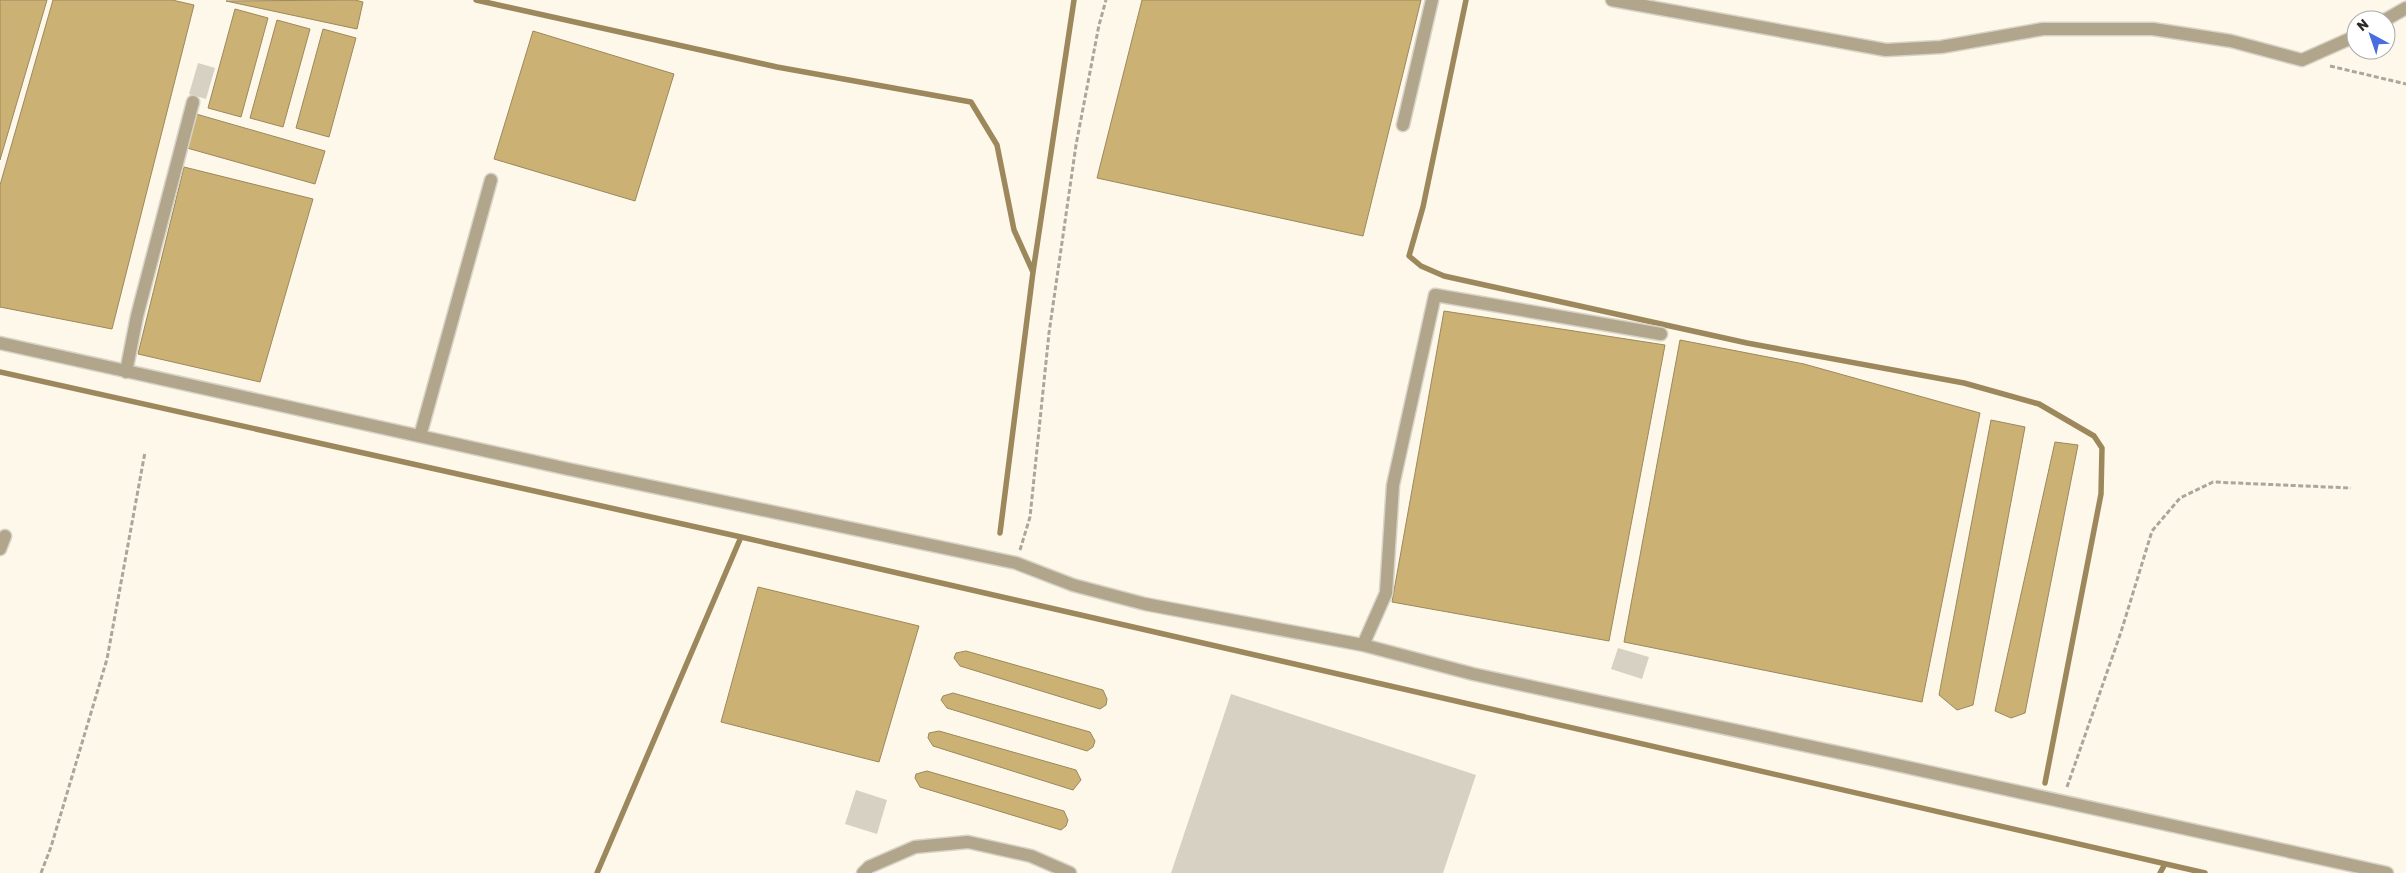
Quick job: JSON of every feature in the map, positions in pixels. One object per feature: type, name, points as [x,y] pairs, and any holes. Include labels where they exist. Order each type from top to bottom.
[{"type":"street","points":[[1403,125],[1432,0]]},
{"type":"street","points":[[1612,0],[1886,50],[1941,47],[2043,30],[2152,29],[2231,41],[2302,60],[2346,42]]},
{"type":"street","points":[[126,372],[137,316],[193,102]]},
{"type":"street","points":[[420,436],[491,180]]},
{"type":"street","points":[[1363,645],[1386,593],[1393,485],[1435,295],[1661,334]]},
{"type":"street","points":[[0,342],[126,372],[420,436],[1016,563],[1073,585],[1145,604],[1363,645],[1473,674],[2387,873]]},
{"type":"street","points":[[0,549],[5,536]]},
{"type":"street","points":[[864,873],[868,867],[915,847],[968,842],[1031,856],[1070,873]]},
{"type":"path","points":[[1016,563],[1030,517],[1049,332],[1076,145],[1099,25],[1106,0]]},
{"type":"path","points":[[2302,60],[2406,84]]},
{"type":"path","points":[[40,873],[52,847],[107,659],[145,452]]},
{"type":"path","points":[[2062,802],[2088,722],[2121,632],[2152,531],[2180,498],[2213,482],[2351,488]]},
{"type":"shaded area","points":[[0,0],[47,0],[0,160]]},
{"type":"shaded area","points":[[53,0],[172,0],[194,5],[112,329],[0,307],[0,185]]},
{"type":"shaded area","points":[[355,0],[363,2],[357,29],[226,1]]},
{"type":"shaded area","points":[[1142,0],[1421,0],[1363,236],[1097,178]]},
{"type":"shaded area","points":[[235,9],[268,18],[241,117],[208,108]]},
{"type":"shaded area","points":[[277,20],[310,29],[283,127],[250,118]]},
{"type":"shaded area","points":[[323,29],[356,38],[329,137],[296,128]]},
{"type":"shaded area","points":[[533,31],[674,74],[635,201],[494,159]]},
{"type":"shaded area","points":[[196,114],[325,151],[315,184],[187,148]]},
{"type":"shaded area","points":[[184,167],[313,199],[260,382],[138,354]]},
{"type":"shaded area","points":[[1444,311],[1665,345],[1609,641],[1392,602]]},
{"type":"shaded area","points":[[1680,340],[1804,364],[1980,413],[1922,702],[1624,642]]},
{"type":"shaded area","points":[[1991,420],[2025,427],[1973,705],[1957,710],[1939,695]]},
{"type":"shaded area","points":[[2055,442],[2078,445],[2025,713],[2011,718],[1995,711]]},
{"type":"shaded area","points":[[758,587],[919,626],[879,762],[721,722]]},
{"type":"shaded area","points":[[966,651],[1103,690],[1107,699],[1106,705],[1100,709],[960,666],[954,658],[956,653]]},
{"type":"shaded area","points":[[953,693],[1090,732],[1095,741],[1093,747],[1087,751],[947,708],[941,700],[943,696]]},
{"type":"shaded area","points":[[939,731],[1076,770],[1081,780],[1073,790],[933,746],[928,738],[929,733]]},
{"type":"shaded area","points":[[927,771],[1064,811],[1068,820],[1066,826],[1061,830],[920,787],[915,778],[916,774]]},
{"type":"building","points":[[198,63],[215,68],[206,99],[189,94]]},
{"type":"building","points":[[1618,648],[1649,657],[1642,679],[1611,669]]},
{"type":"building","points":[[1231,694],[1476,775],[1443,873],[1171,873]]},
{"type":"building","points":[[856,790],[887,800],[877,834],[845,824]]},
{"type":"waterway","points":[[476,0],[777,67],[971,102],[997,145],[1014,230],[1033,272]]},
{"type":"waterway","points":[[1000,533],[1033,272],[1074,0]]},
{"type":"waterway","points":[[1466,0],[1423,207],[1409,256],[1421,266],[1444,276],[1747,343],[1964,383],[2039,404],[2094,436],[2102,448],[2101,494],[2045,783]]},
{"type":"waterway","points":[[0,372],[741,537],[2205,873]]},
{"type":"waterway","points":[[597,873],[741,537]]},
{"type":"waterway","points":[[2160,873],[2165,864]]}]
